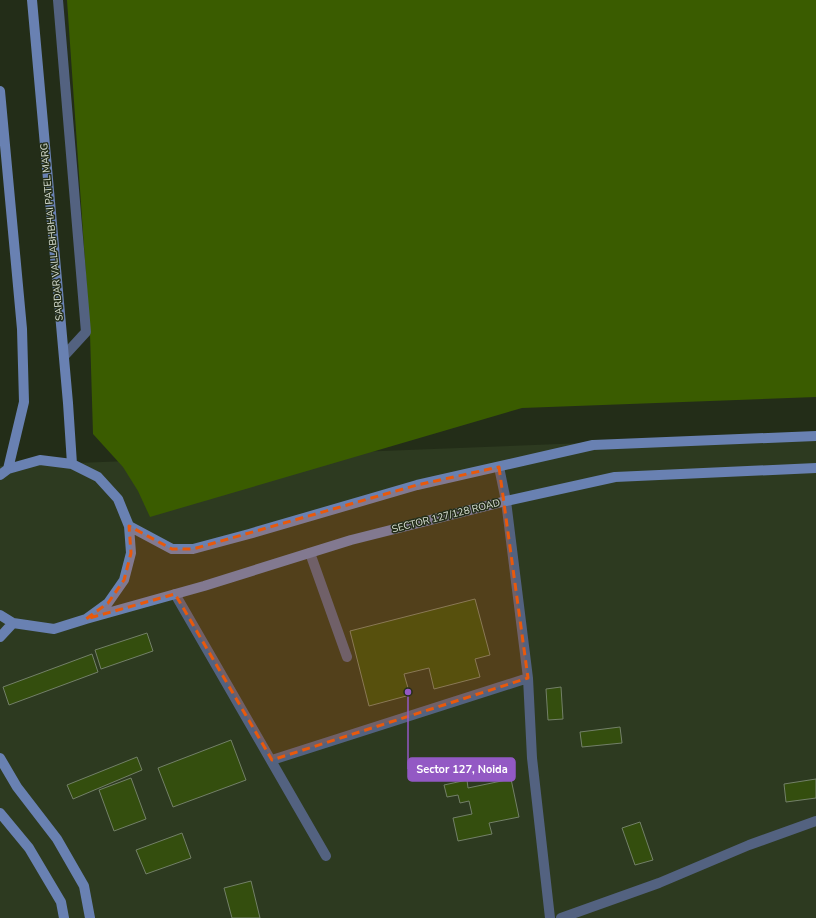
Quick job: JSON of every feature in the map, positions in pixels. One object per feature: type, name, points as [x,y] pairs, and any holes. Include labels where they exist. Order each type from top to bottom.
[{"type":"street","name":"SARDAR VALLABHBHAI PATEL MARG","points":[[32,0],[64,356],[72,464]]},
{"type":"street","points":[[58,0],[86,332],[64,356]]},
{"type":"street","points":[[0,91],[22,329],[24,402],[4,472]]},
{"type":"street","points":[[129,526],[172,549],[193,549],[417,485],[593,445],[816,436]]},
{"type":"street","points":[[4,472],[40,460],[72,464],[98,477],[118,499],[129,526],[131,553],[124,580],[108,603],[86,620]]},
{"type":"street","points":[[499,467],[506,501],[528,678],[532,758],[550,918]]},
{"type":"street","name":"SECTOR 127/128 ROAD","points":[[13,624],[54,629],[175,594],[351,540],[506,501],[615,477],[816,468]]},
{"type":"street","points":[[310,553],[347,657]]},
{"type":"street","points":[[175,594],[326,856]]},
{"type":"street","points":[[0,615],[13,624],[0,636]]},
{"type":"street","points":[[272,760],[528,678]]},
{"type":"street","points":[[0,758],[17,787],[57,839],[84,886],[90,918]]},
{"type":"street","points":[[0,813],[29,848],[61,902],[64,918]]},
{"type":"street","points":[[561,918],[659,883],[749,846],[816,822]]},
{"type":"highlighted area","points":[[499,467],[528,678],[272,760],[175,594],[86,619],[108,603],[124,580],[131,553],[129,526],[172,549],[193,549],[417,485]]},
{"type":"shaded area","points":[[816,434],[816,918],[0,918],[0,466]]},
{"type":"green space","points":[[67,0],[816,0],[816,397],[522,408],[150,517],[138,491],[123,467],[93,434],[90,334]]},
{"type":"building","points":[[475,599],[490,655],[475,659],[480,677],[434,689],[429,668],[404,674],[410,695],[369,706],[350,631]]},
{"type":"building","points":[[147,633],[153,651],[101,669],[95,650]]},
{"type":"building","points":[[92,654],[98,672],[9,705],[3,687]]},
{"type":"building","points":[[561,687],[563,719],[548,720],[546,689]]},
{"type":"building","points":[[620,727],[622,743],[582,747],[580,732]]},
{"type":"building","points":[[231,740],[246,780],[173,807],[158,768]]},
{"type":"building","points":[[137,757],[142,770],[73,799],[67,785]]},
{"type":"building","points":[[131,778],[146,819],[114,831],[99,790]]},
{"type":"building","points":[[511,779],[519,817],[489,823],[492,834],[458,841],[453,818],[472,814],[469,801],[460,803],[458,795],[447,797],[444,785],[467,780],[468,788]]},
{"type":"building","points":[[816,779],[816,798],[786,802],[784,784]]},
{"type":"building","points":[[640,822],[653,860],[635,865],[622,828]]},
{"type":"building","points":[[182,833],[191,858],[146,874],[136,850]]},
{"type":"building","points":[[251,881],[260,918],[232,918],[224,888]]},
{"type":"place","name":"Sector 127, Noida","points":[[408,692]]}]
